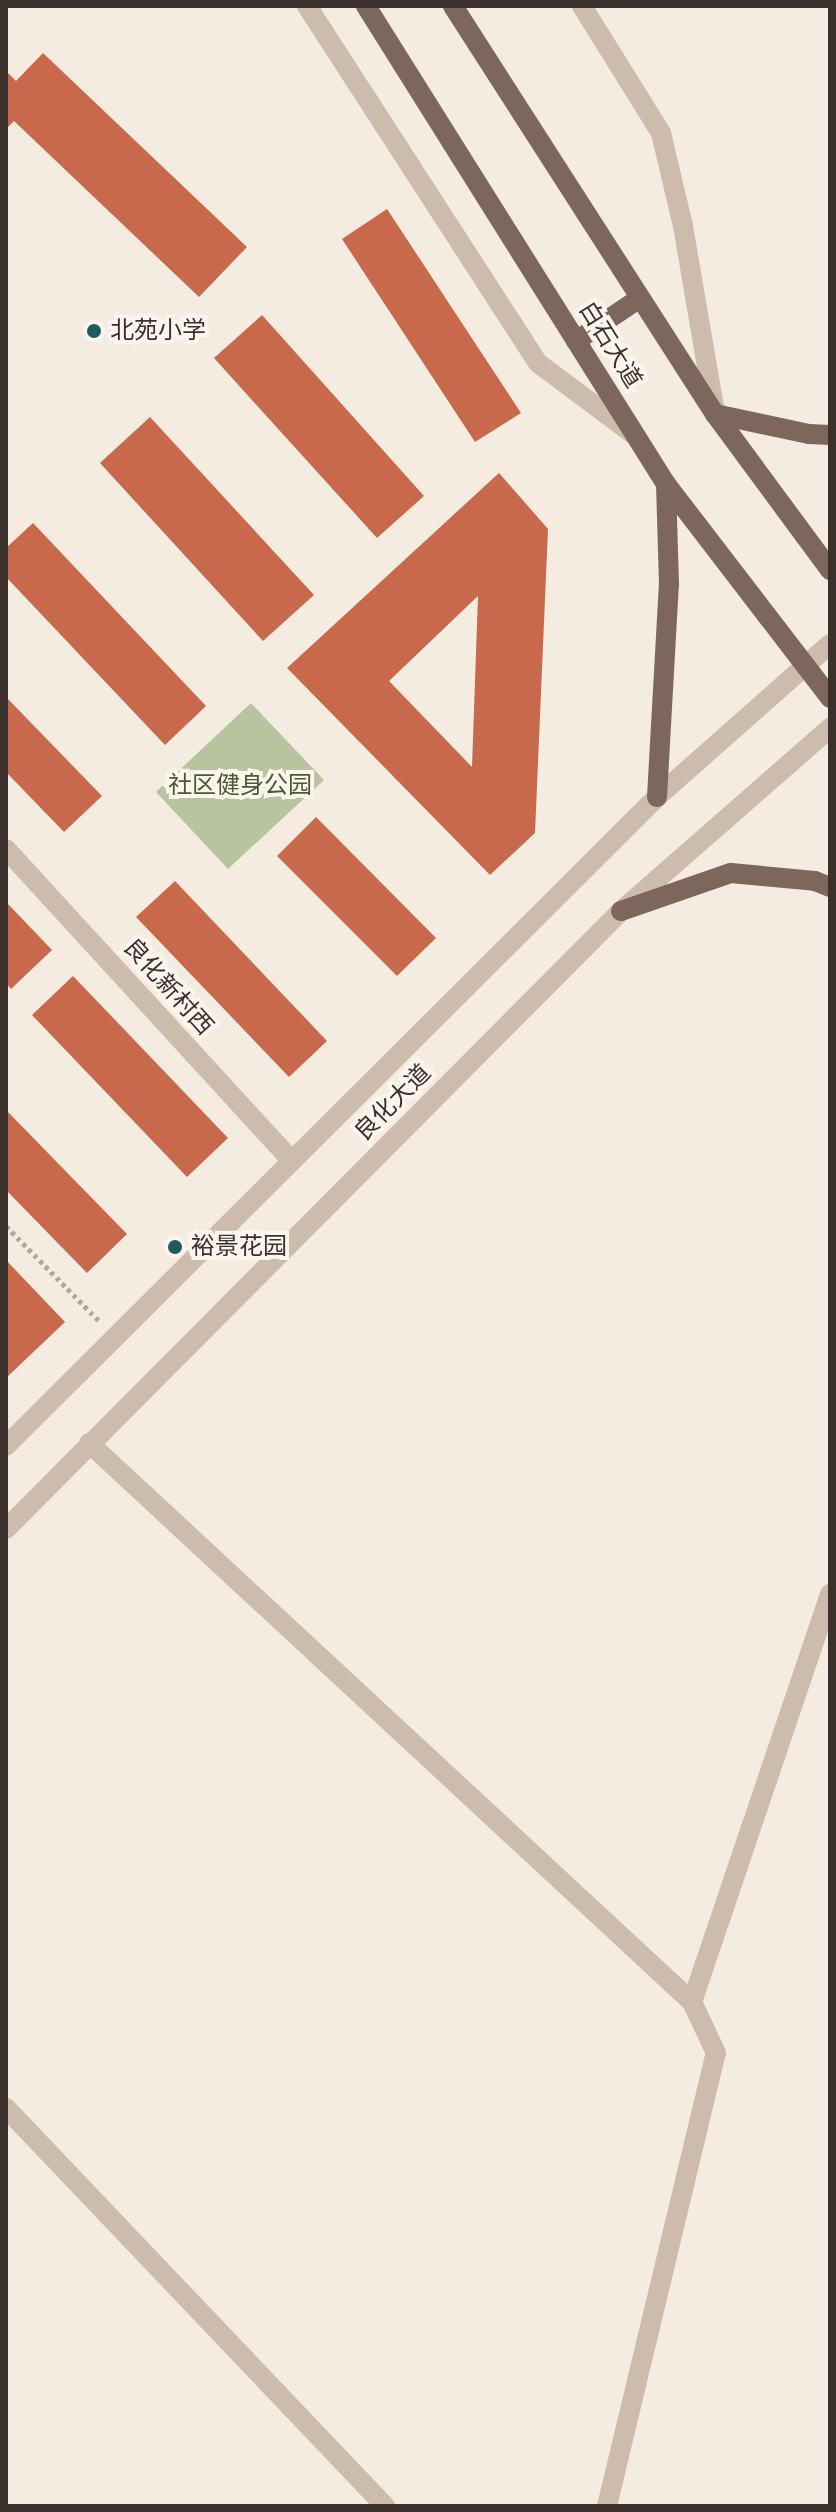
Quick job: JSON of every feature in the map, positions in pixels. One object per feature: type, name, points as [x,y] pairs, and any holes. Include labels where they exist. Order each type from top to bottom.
[{"type":"main road","name":"白石大道","points":[[366,6],[666,484],[830,698]]},
{"type":"main road","points":[[453,6],[715,414],[830,570]]},
{"type":"main road","points":[[576,341],[640,298]]},
{"type":"main road","points":[[715,414],[809,434],[830,435]]},
{"type":"main road","points":[[657,797],[669,585],[666,484]]},
{"type":"main road","points":[[621,911],[731,873],[815,881],[830,887]]},
{"type":"street","points":[[307,6],[538,363],[636,436]]},
{"type":"street","points":[[582,6],[661,133],[683,226],[715,414]]},
{"type":"street","name":"良化大道","points":[[6,1446],[657,797],[830,644]]},
{"type":"street","name":"良化大道","points":[[6,1529],[621,911],[830,728]]},
{"type":"street","name":"良化新村西","points":[[6,849],[292,1161]]},
{"type":"street","points":[[89,1443],[692,2002],[716,2053],[607,2506]]},
{"type":"street","points":[[692,2002],[830,1594]]},
{"type":"street","points":[[6,2108],[385,2506]]},
{"type":"path","points":[[6,1226],[115,1337]]},
{"type":"green space","name":"社区健身公园","points":[[251,703],[324,780],[228,869],[156,792]]},
{"type":"building","points":[[43,53],[247,247],[199,297],[14,121],[6,129],[6,71],[16,81]]},
{"type":"building","points":[[387,209],[521,413],[475,442],[342,239]]},
{"type":"building","points":[[262,315],[424,496],[377,538],[214,358]]},
{"type":"building","points":[[150,417],[314,595],[263,641],[100,463]]},
{"type":"building","points":[[499,473],[548,529],[535,833],[490,875],[287,668]],"holes":[[[478,596],[472,767],[389,681]]]},
{"type":"building","points":[[33,523],[206,706],[165,745],[6,577],[6,548]]},
{"type":"building","points":[[6,697],[102,796],[64,832],[6,772]]},
{"type":"building","points":[[316,817],[436,938],[397,976],[277,856]]},
{"type":"building","points":[[175,881],[327,1041],[289,1077],[136,917]]},
{"type":"building","points":[[6,902],[52,950],[11,989],[6,983]]},
{"type":"building","points":[[73,976],[228,1138],[187,1177],[32,1015]]},
{"type":"building","points":[[6,1110],[127,1234],[87,1273],[6,1190]]},
{"type":"building","points":[[6,1260],[65,1322],[6,1378]]},
{"type":"place","name":"北苑小学","points":[[94,331]]},
{"type":"place","name":"裕景花园","points":[[175,1247]]}]
